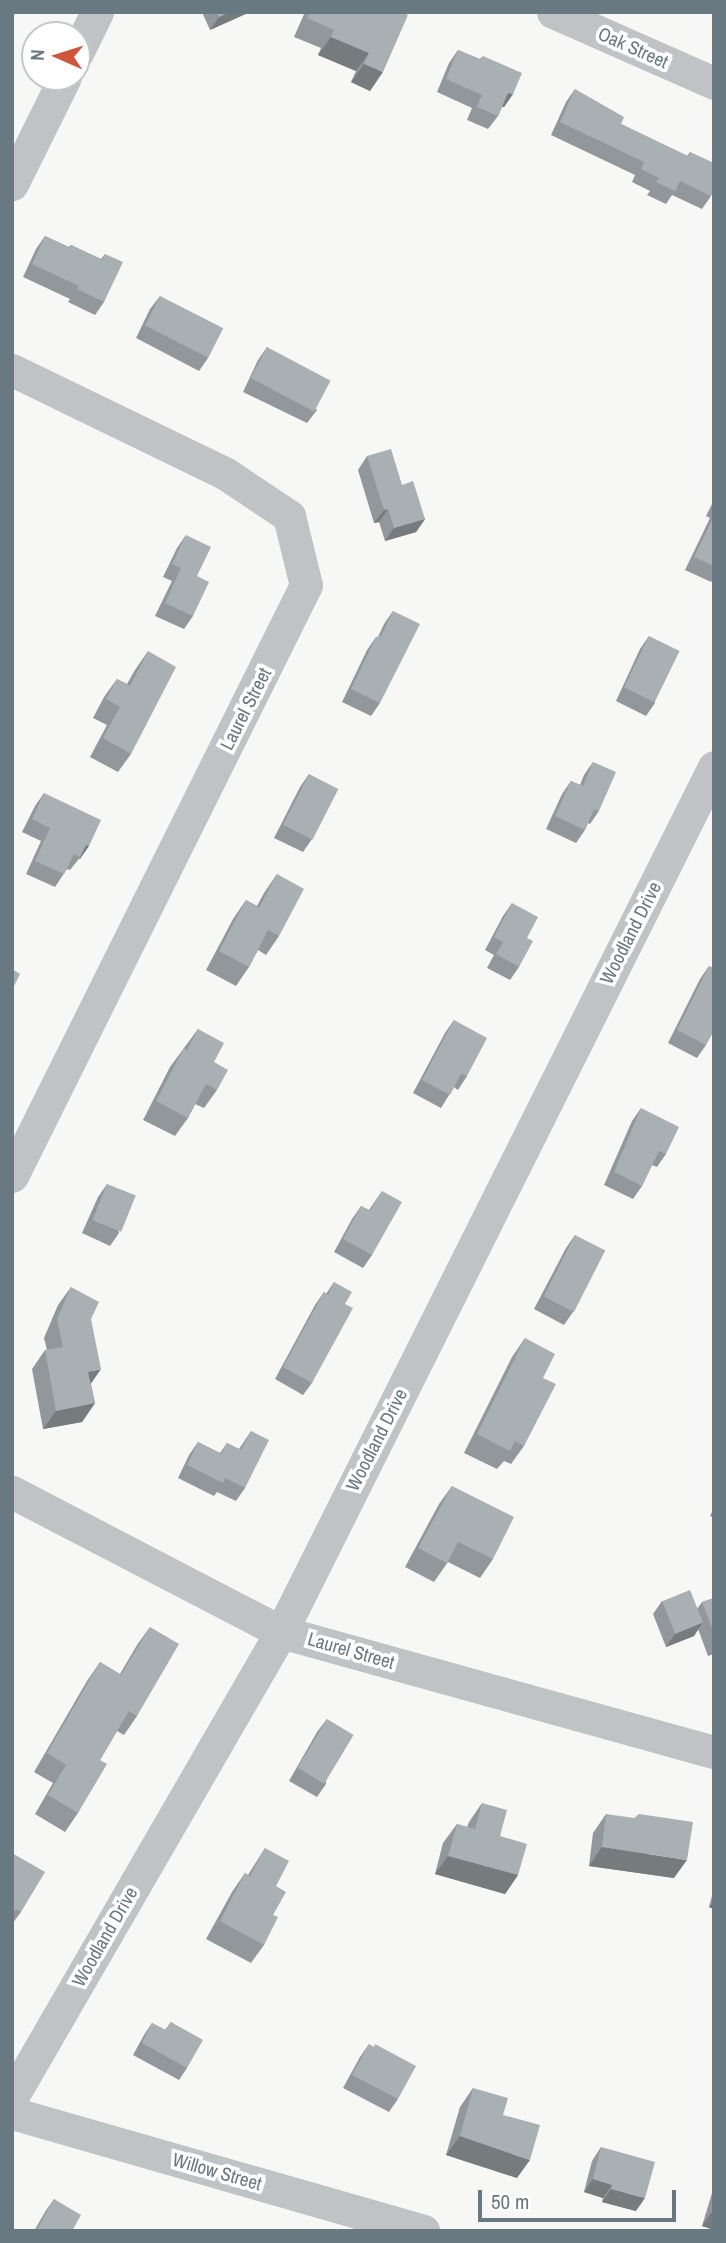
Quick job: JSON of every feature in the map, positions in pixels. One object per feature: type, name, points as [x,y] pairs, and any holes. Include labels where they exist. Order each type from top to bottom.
[{"type":"street","name":"Oak Street","points":[[553,12],[714,83]]},
{"type":"street","points":[[12,184],[58,91]]},
{"type":"street","name":"Laurel Street","points":[[12,370],[226,474],[289,516],[306,585],[12,1176]]},
{"type":"street","name":"Woodland Drive","points":[[12,2097],[281,1632],[714,767]]},
{"type":"street","name":"Laurel Street","points":[[12,1492],[281,1632],[714,1752]]},
{"type":"street","name":"Willow Street","points":[[12,2113],[423,2231]]},
{"type":"building","points":[[217,12],[230,12],[219,17]]},
{"type":"building","points":[[310,12],[401,12],[408,15],[383,72],[364,64],[369,53],[331,37],[334,30],[307,18]]},
{"type":"building","points":[[458,50],[481,60],[483,56],[522,73],[513,94],[508,93],[498,116],[477,107],[482,95],[446,79]]},
{"type":"building","points":[[575,89],[624,117],[621,124],[688,156],[690,152],[714,163],[714,191],[711,196],[680,181],[675,191],[656,182],[659,178],[641,169],[644,162],[560,122]]},
{"type":"building","points":[[45,236],[102,260],[105,254],[123,262],[104,302],[77,289],[79,286],[32,264]]},
{"type":"building","points":[[160,296],[223,328],[208,358],[145,325]]},
{"type":"building","points":[[267,347],[331,381],[314,412],[251,378]]},
{"type":"building","points":[[391,449],[402,485],[413,481],[425,519],[394,528],[388,509],[384,510],[367,456]]},
{"type":"building","points":[[714,516],[714,566],[694,557]]},
{"type":"building","points":[[186,535],[211,547],[197,576],[209,582],[193,616],[165,603],[181,568],[172,564]]},
{"type":"building","points":[[393,611],[420,624],[380,703],[351,689],[376,637],[381,636]]},
{"type":"building","points":[[649,636],[680,651],[655,702],[624,687]]},
{"type":"building","points":[[148,651],[176,667],[131,754],[103,738],[120,707],[106,699],[117,679],[130,686]]},
{"type":"building","points":[[593,762],[616,772],[599,811],[594,809],[585,830],[555,816],[571,781],[583,786]]},
{"type":"building","points":[[309,774],[338,789],[313,840],[283,825]]},
{"type":"building","points":[[44,793],[101,820],[89,846],[86,845],[80,857],[74,854],[64,874],[35,861],[50,828],[32,819]]},
{"type":"building","points":[[277,874],[304,889],[279,936],[268,930],[249,967],[219,951],[246,900],[259,908]]},
{"type":"building","points":[[512,903],[538,917],[527,938],[533,941],[519,967],[496,954],[503,942],[494,937]]},
{"type":"building","points":[[709,966],[714,968],[714,1031],[706,1045],[677,1030]]},
{"type":"building","points":[[12,969],[20,974],[12,990]]},
{"type":"building","points":[[454,1020],[487,1038],[467,1076],[461,1074],[450,1095],[422,1080]]},
{"type":"building","points":[[198,1029],[224,1043],[214,1062],[228,1070],[217,1090],[206,1084],[188,1118],[156,1101],[184,1048],[187,1050]]},
{"type":"building","points":[[641,1108],[679,1127],[666,1154],[659,1151],[642,1186],[614,1172]]},
{"type":"building","points":[[107,1184],[136,1196],[121,1232],[92,1220]]},
{"type":"building","points":[[382,1191],[402,1202],[372,1255],[343,1239],[361,1206],[370,1211]]},
{"type":"building","points":[[575,1235],[605,1250],[574,1312],[544,1296]]},
{"type":"building","points":[[334,1282],[352,1292],[345,1304],[353,1308],[312,1383],[283,1367],[324,1292],[328,1295]]},
{"type":"building","points":[[71,1287],[99,1302],[91,1319],[101,1369],[88,1372],[95,1403],[56,1411],[45,1350],[63,1347],[57,1319]]},
{"type":"building","points":[[525,1338],[555,1354],[543,1378],[556,1384],[524,1446],[515,1441],[510,1451],[477,1434]]},
{"type":"building","points":[[251,1431],[269,1440],[245,1488],[225,1478],[223,1483],[187,1465],[198,1442],[221,1454],[227,1443],[241,1450]]},
{"type":"building","points":[[452,1486],[514,1517],[493,1559],[458,1542],[447,1563],[418,1548]]},
{"type":"building","points":[[690,1590],[703,1622],[675,1634],[662,1601]]},
{"type":"building","points":[[714,1598],[714,1633],[702,1602]]},
{"type":"building","points":[[150,1627],[179,1644],[137,1716],[129,1711],[100,1760],[107,1764],[78,1813],[48,1795],[66,1765],[47,1753],[100,1662],[121,1675]]},
{"type":"building","points":[[327,1719],[354,1735],[324,1784],[298,1768]]},
{"type":"building","points":[[482,1803],[507,1810],[500,1836],[527,1844],[518,1875],[448,1856],[457,1824],[475,1829]]},
{"type":"building","points":[[606,1814],[634,1818],[639,1814],[693,1822],[687,1860],[602,1847]]},
{"type":"building","points":[[265,1848],[289,1861],[276,1886],[286,1892],[273,1915],[278,1917],[264,1945],[220,1921],[245,1873],[250,1876]]},
{"type":"building","points":[[12,1853],[45,1872],[21,1912],[16,1909],[12,1916]]},
{"type":"building","points":[[171,2022],[203,2040],[187,2068],[142,2043],[152,2023],[166,2030]]},
{"type":"building","points":[[369,2044],[374,2047],[375,2044],[416,2066],[398,2099],[352,2075]]},
{"type":"building","points":[[473,2088],[508,2098],[503,2115],[540,2125],[530,2160],[460,2136]]},
{"type":"building","points":[[601,2147],[655,2162],[645,2198],[611,2189],[612,2185],[593,2179]]},
{"type":"building","points":[[54,2199],[81,2215],[72,2231],[36,2231]]}]
